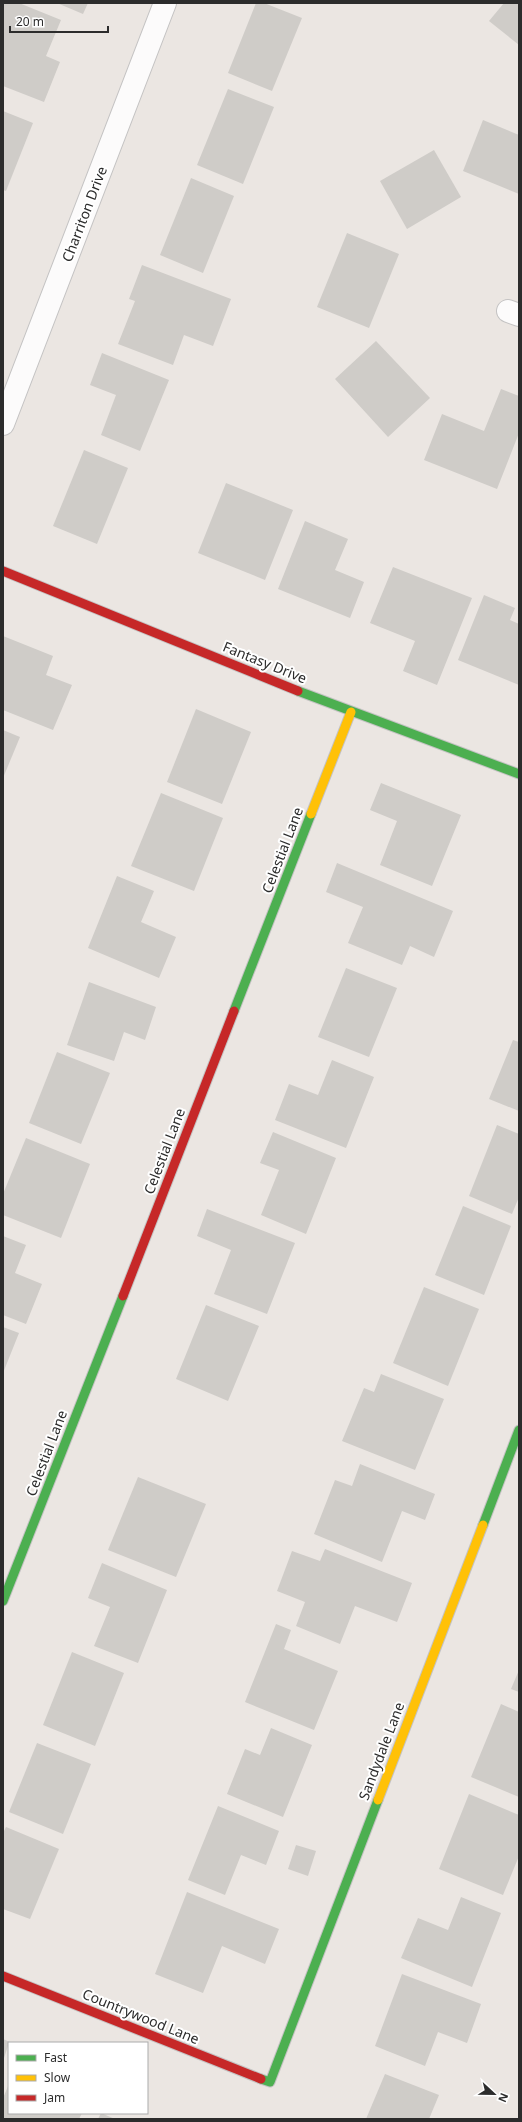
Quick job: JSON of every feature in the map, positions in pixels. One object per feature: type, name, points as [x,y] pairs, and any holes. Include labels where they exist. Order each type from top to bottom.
[{"type":"street","name":"Charriton Drive","points":[[3,424],[165,3]]},
{"type":"street","name":"Fantasy Drive","points":[[3,571],[351,712],[519,774]]},
{"type":"street","name":"Celestial Lane","points":[[3,1601],[351,712]]},
{"type":"street","name":"Sandydale Lane","points":[[270,2082],[519,1430]]},
{"type":"street","name":"Countrywood Lane","points":[[3,1976],[270,2082]]},
{"type":"building","points":[[3,3],[19,3],[61,20],[46,56],[60,62],[44,102],[3,86]]},
{"type":"building","points":[[57,3],[88,3],[83,14]]},
{"type":"building","points":[[256,3],[264,3],[302,18],[272,91],[228,73]]},
{"type":"building","points":[[504,3],[519,3],[519,45],[489,21]]},
{"type":"building","points":[[228,89],[274,107],[243,184],[197,165]]},
{"type":"building","points":[[3,111],[33,123],[6,191],[3,190]]},
{"type":"building","points":[[483,120],[519,135],[519,194],[463,171]]},
{"type":"building","points":[[434,150],[461,197],[407,229],[380,181]]},
{"type":"building","points":[[191,178],[234,196],[203,273],[160,255]]},
{"type":"building","points":[[347,233],[399,254],[369,328],[317,307]]},
{"type":"building","points":[[142,265],[231,299],[213,346],[184,335],[173,365],[118,344],[135,301],[129,299]]},
{"type":"building","points":[[376,341],[430,398],[388,437],[335,379]]},
{"type":"building","points":[[102,353],[169,380],[140,451],[101,435],[116,395],[90,385]]},
{"type":"building","points":[[501,389],[519,396],[519,433],[497,489],[424,460],[442,414],[484,431]]},
{"type":"building","points":[[84,450],[128,468],[97,544],[53,526]]},
{"type":"building","points":[[226,483],[293,510],[265,580],[198,553]]},
{"type":"building","points":[[305,521],[348,539],[335,570],[364,582],[350,618],[278,589]]},
{"type":"building","points":[[393,567],[472,598],[437,685],[403,671],[415,641],[370,623]]},
{"type":"building","points":[[484,595],[515,608],[510,620],[519,624],[519,685],[458,660]]},
{"type":"building","points":[[3,636],[53,656],[46,675],[72,685],[53,730],[3,710]]},
{"type":"building","points":[[196,709],[251,732],[222,804],[167,782]]},
{"type":"building","points":[[3,730],[20,737],[3,778]]},
{"type":"building","points":[[381,783],[461,815],[432,886],[380,865],[397,821],[370,810]]},
{"type":"building","points":[[161,793],[223,818],[194,891],[131,866]]},
{"type":"building","points":[[337,863],[453,911],[434,957],[410,946],[402,965],[348,943],[363,907],[326,892]]},
{"type":"building","points":[[117,876],[154,891],[141,922],[176,937],[159,978],[88,948]]},
{"type":"building","points":[[346,968],[397,988],[369,1057],[318,1037]]},
{"type":"building","points":[[89,982],[156,1007],[145,1040],[124,1032],[114,1061],[67,1045]]},
{"type":"building","points":[[513,1040],[519,1042],[519,1111],[489,1099]]},
{"type":"building","points":[[57,1052],[110,1073],[81,1144],[29,1123]]},
{"type":"building","points":[[332,1060],[374,1077],[346,1148],[275,1120],[289,1084],[318,1095]]},
{"type":"building","points":[[497,1125],[519,1134],[519,1197],[512,1214],[469,1196]]},
{"type":"building","points":[[273,1132],[336,1158],[306,1234],[261,1215],[279,1170],[260,1163]]},
{"type":"building","points":[[26,1138],[90,1164],[61,1238],[3,1215],[3,1194]]},
{"type":"building","points":[[463,1206],[511,1226],[484,1295],[435,1275]]},
{"type":"building","points":[[207,1209],[295,1243],[267,1314],[214,1294],[231,1250],[197,1236]]},
{"type":"building","points":[[3,1236],[26,1245],[15,1273],[42,1284],[26,1324],[3,1315]]},
{"type":"building","points":[[424,1287],[479,1309],[448,1386],[393,1363]]},
{"type":"building","points":[[206,1305],[259,1326],[228,1401],[176,1379]]},
{"type":"building","points":[[3,1327],[19,1333],[3,1373]]},
{"type":"building","points":[[381,1374],[444,1399],[415,1470],[342,1441],[364,1388],[374,1392]]},
{"type":"building","points":[[360,1464],[435,1494],[425,1520],[402,1511],[382,1562],[314,1534],[335,1480],[352,1486]]},
{"type":"building","points":[[138,1477],[206,1504],[176,1577],[108,1550]]},
{"type":"building","points":[[325,1549],[412,1583],[397,1622],[355,1606],[340,1644],[296,1626],[305,1602],[277,1591],[292,1551],[320,1561]]},
{"type":"building","points":[[102,1563],[167,1590],[138,1663],[94,1646],[110,1607],[88,1598]]},
{"type":"building","points":[[276,1624],[291,1630],[284,1649],[338,1671],[314,1730],[245,1702]]},
{"type":"building","points":[[72,1652],[124,1673],[95,1746],[43,1725]]},
{"type":"building","points":[[519,1670],[519,1692],[511,1689]]},
{"type":"building","points":[[501,1704],[519,1712],[519,1797],[471,1777]]},
{"type":"building","points":[[271,1728],[312,1745],[283,1817],[227,1794],[245,1749],[260,1755]]},
{"type":"building","points":[[37,1743],[91,1764],[63,1834],[9,1812]]},
{"type":"building","points":[[469,1794],[519,1815],[519,1856],[503,1895],[439,1869]]},
{"type":"building","points":[[218,1806],[279,1831],[266,1865],[241,1855],[225,1895],[188,1880]]},
{"type":"building","points":[[6,1827],[59,1849],[30,1919],[3,1909],[3,1833]]},
{"type":"building","points":[[296,1845],[316,1851],[308,1876],[288,1869]]},
{"type":"building","points":[[187,1892],[279,1929],[265,1964],[222,1946],[203,1993],[155,1974]]},
{"type":"building","points":[[461,1897],[501,1913],[472,1987],[401,1958],[418,1918],[448,1930]]},
{"type":"building","points":[[402,1974],[481,2004],[467,2043],[438,2032],[425,2066],[375,2046]]},
{"type":"building","points":[[3,2039],[10,2042],[8,2042],[3,2061]]},
{"type":"building","points":[[385,2074],[439,2095],[429,2119],[366,2119]]},
{"type":"building","points":[[8,2086],[8,2114],[82,2114],[79,2119],[3,2119],[3,2098]]},
{"type":"building","points":[[100,2114],[103,2114],[115,2119],[98,2119]]},
{"type":"traffic: fast","points":[[298,691],[519,774]]},
{"type":"traffic: fast","points":[[234,1011],[311,814]]},
{"type":"traffic: fast","points":[[3,1601],[123,1296]]},
{"type":"traffic: fast","points":[[483,1525],[519,1430]]},
{"type":"traffic: fast","points":[[261,2079],[270,2082],[378,1800]]},
{"type":"traffic: slow","points":[[311,814],[351,712]]},
{"type":"traffic: slow","points":[[378,1800],[483,1525]]},
{"type":"traffic: jam","points":[[3,571],[298,691]]},
{"type":"traffic: jam","points":[[123,1296],[234,1011]]},
{"type":"traffic: jam","points":[[3,1976],[261,2079]]}]
